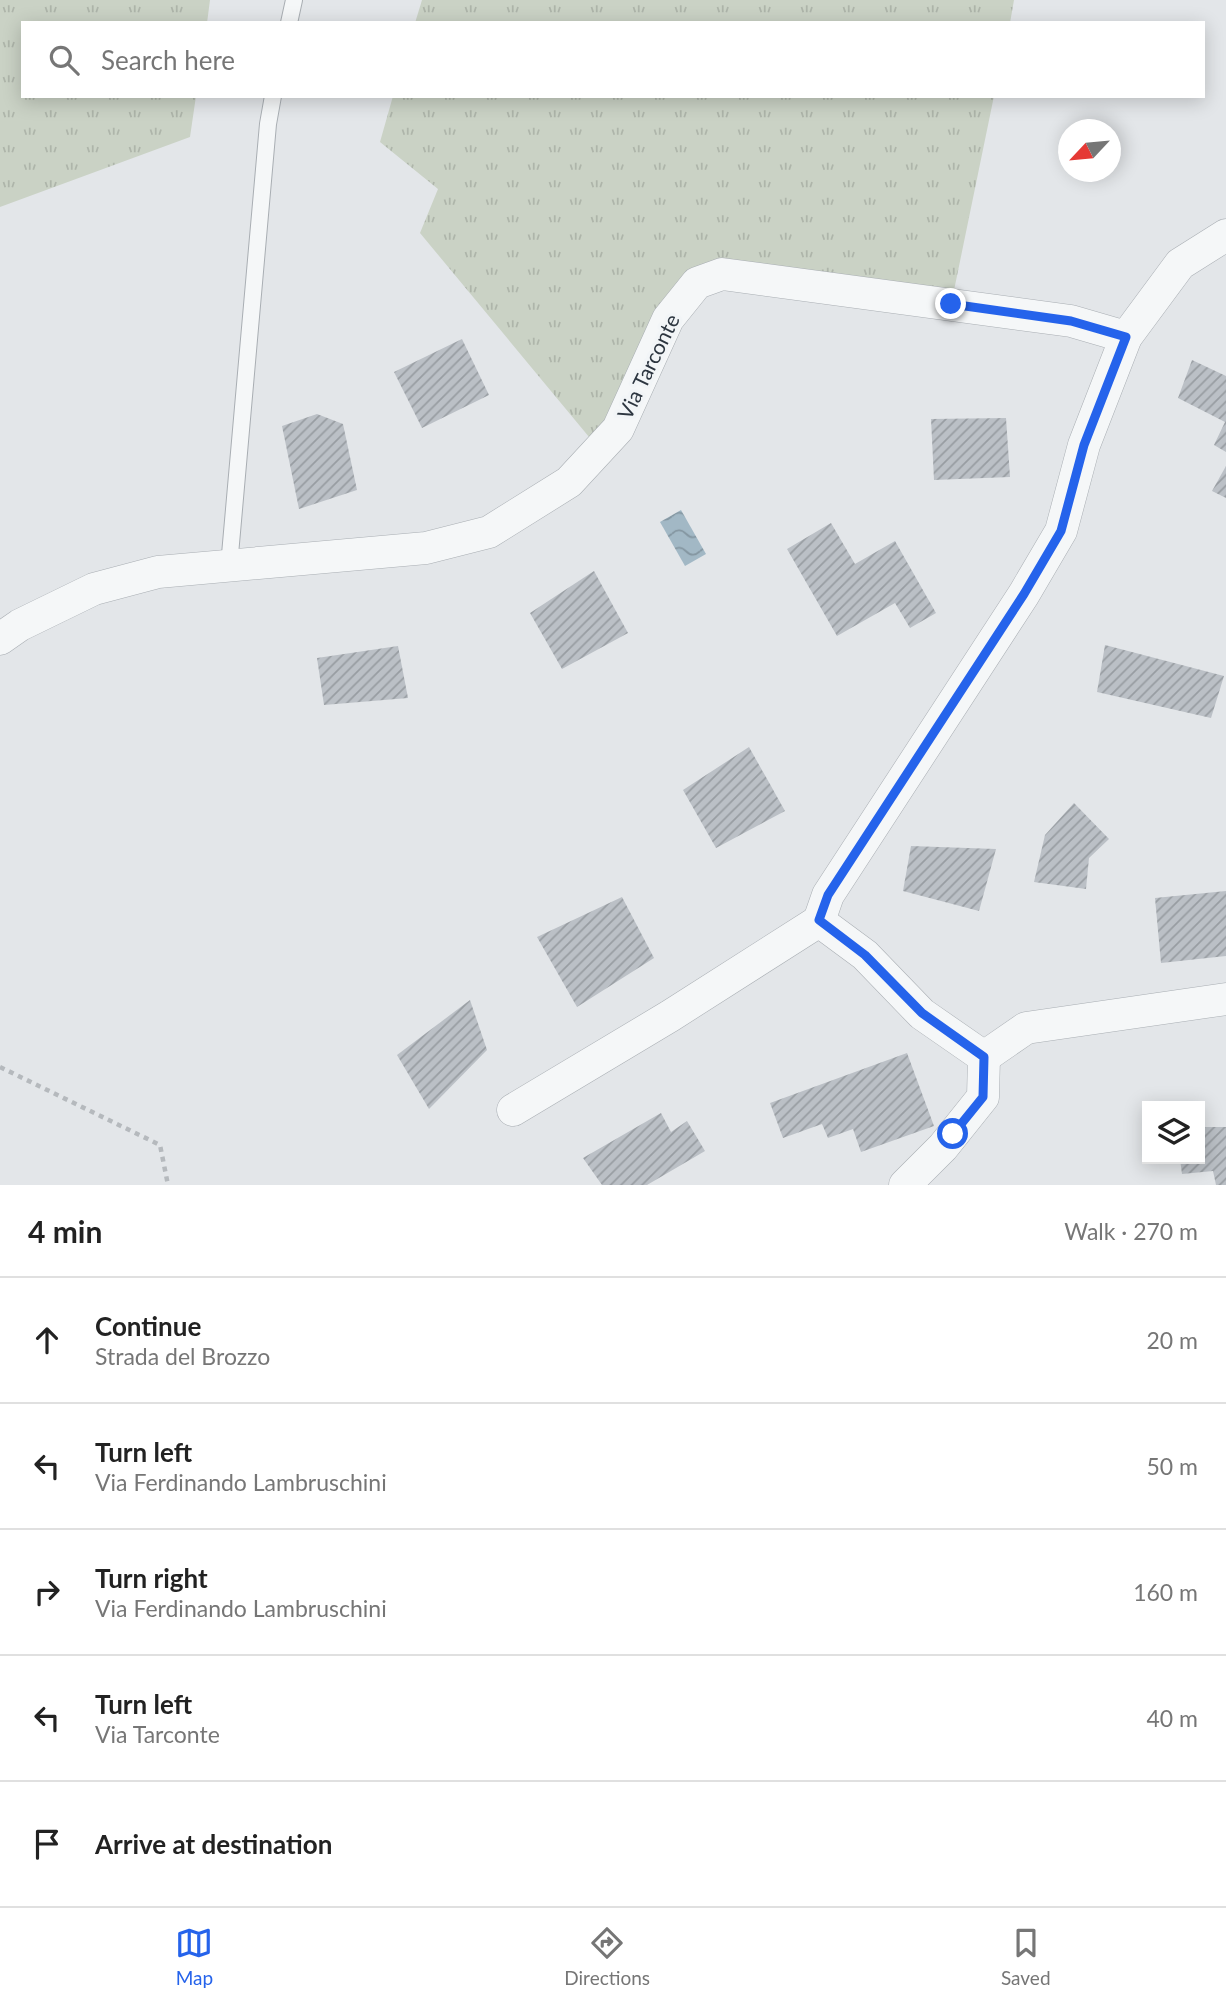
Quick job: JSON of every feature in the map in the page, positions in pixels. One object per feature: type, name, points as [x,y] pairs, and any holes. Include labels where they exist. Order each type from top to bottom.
[{"type":"street","points":[[513,1110],[670,1016],[819,920],[828,895],[1024,594],[1061,531],[1084,445],[1126,337],[1180,264],[1226,235]]},
{"type":"street","name":"Via Tarconte","points":[[0,639],[20,625],[94,589],[158,572],[426,548],[489,532],[569,482],[618,429],[668,319],[697,283],[723,274],[1071,321],[1126,337]]},
{"type":"street","points":[[819,920],[865,955],[922,1013],[984,1057]]},
{"type":"street","points":[[984,1057],[1026,1028],[1226,999]]},
{"type":"street","points":[[905,1185],[943,1147],[983,1097],[984,1057]]},
{"type":"lane","points":[[289,21],[293,0]]},
{"type":"lane","points":[[229,566],[268,124],[273,98]]},
{"type":"path","points":[[0,1067],[160,1145],[168,1185]]},
{"type":"green space","points":[[0,0],[210,0],[207,21],[21,21],[21,98],[196,98],[190,137],[0,207]]},
{"type":"green space","points":[[422,0],[1014,0],[1010,21],[416,21]]},
{"type":"green space","points":[[392,98],[994,98],[951,305],[717,287],[689,294],[599,449],[420,233],[438,189],[380,142]]},
{"type":"water","points":[[681,510],[706,554],[685,566],[660,522]]},
{"type":"building","points":[[462,339],[489,395],[422,428],[394,372]]},
{"type":"building","points":[[1192,360],[1226,376],[1226,452],[1214,445],[1225,422],[1178,398]]},
{"type":"building","points":[[317,414],[343,424],[357,490],[299,509],[282,426]]},
{"type":"building","points":[[1006,418],[1010,477],[934,480],[931,419]]},
{"type":"building","points":[[1226,466],[1226,498],[1212,491]]},
{"type":"building","points":[[831,523],[855,564],[895,541],[936,613],[910,628],[895,603],[837,636],[787,549]]},
{"type":"building","points":[[594,571],[628,633],[562,669],[530,613]]},
{"type":"building","points":[[1105,645],[1224,676],[1211,718],[1097,692]]},
{"type":"building","points":[[398,646],[408,698],[324,705],[317,658]]},
{"type":"building","points":[[749,747],[785,811],[716,848],[683,790]]},
{"type":"building","points":[[1074,803],[1109,839],[1089,858],[1086,889],[1034,882],[1045,835]]},
{"type":"building","points":[[911,846],[996,849],[979,911],[903,891]]},
{"type":"building","points":[[1226,891],[1226,956],[1161,963],[1155,898]]},
{"type":"building","points":[[622,897],[654,958],[577,1007],[537,937]]},
{"type":"building","points":[[470,1000],[487,1050],[429,1109],[397,1055]]},
{"type":"building","points":[[907,1053],[934,1126],[861,1152],[853,1129],[828,1138],[822,1124],[783,1138],[770,1103]]},
{"type":"building","points":[[661,1113],[671,1132],[687,1121],[705,1151],[647,1185],[602,1185],[583,1158]]},
{"type":"building","points":[[1205,1127],[1226,1127],[1226,1185],[1216,1185],[1213,1171],[1182,1174],[1181,1164],[1205,1164]]},
{"type":"route","points":[[951,304],[1071,321],[1126,337],[1084,445],[1061,531],[1024,594],[828,895],[819,920],[865,955],[922,1013],[984,1057],[983,1097],[953,1134]]}]
